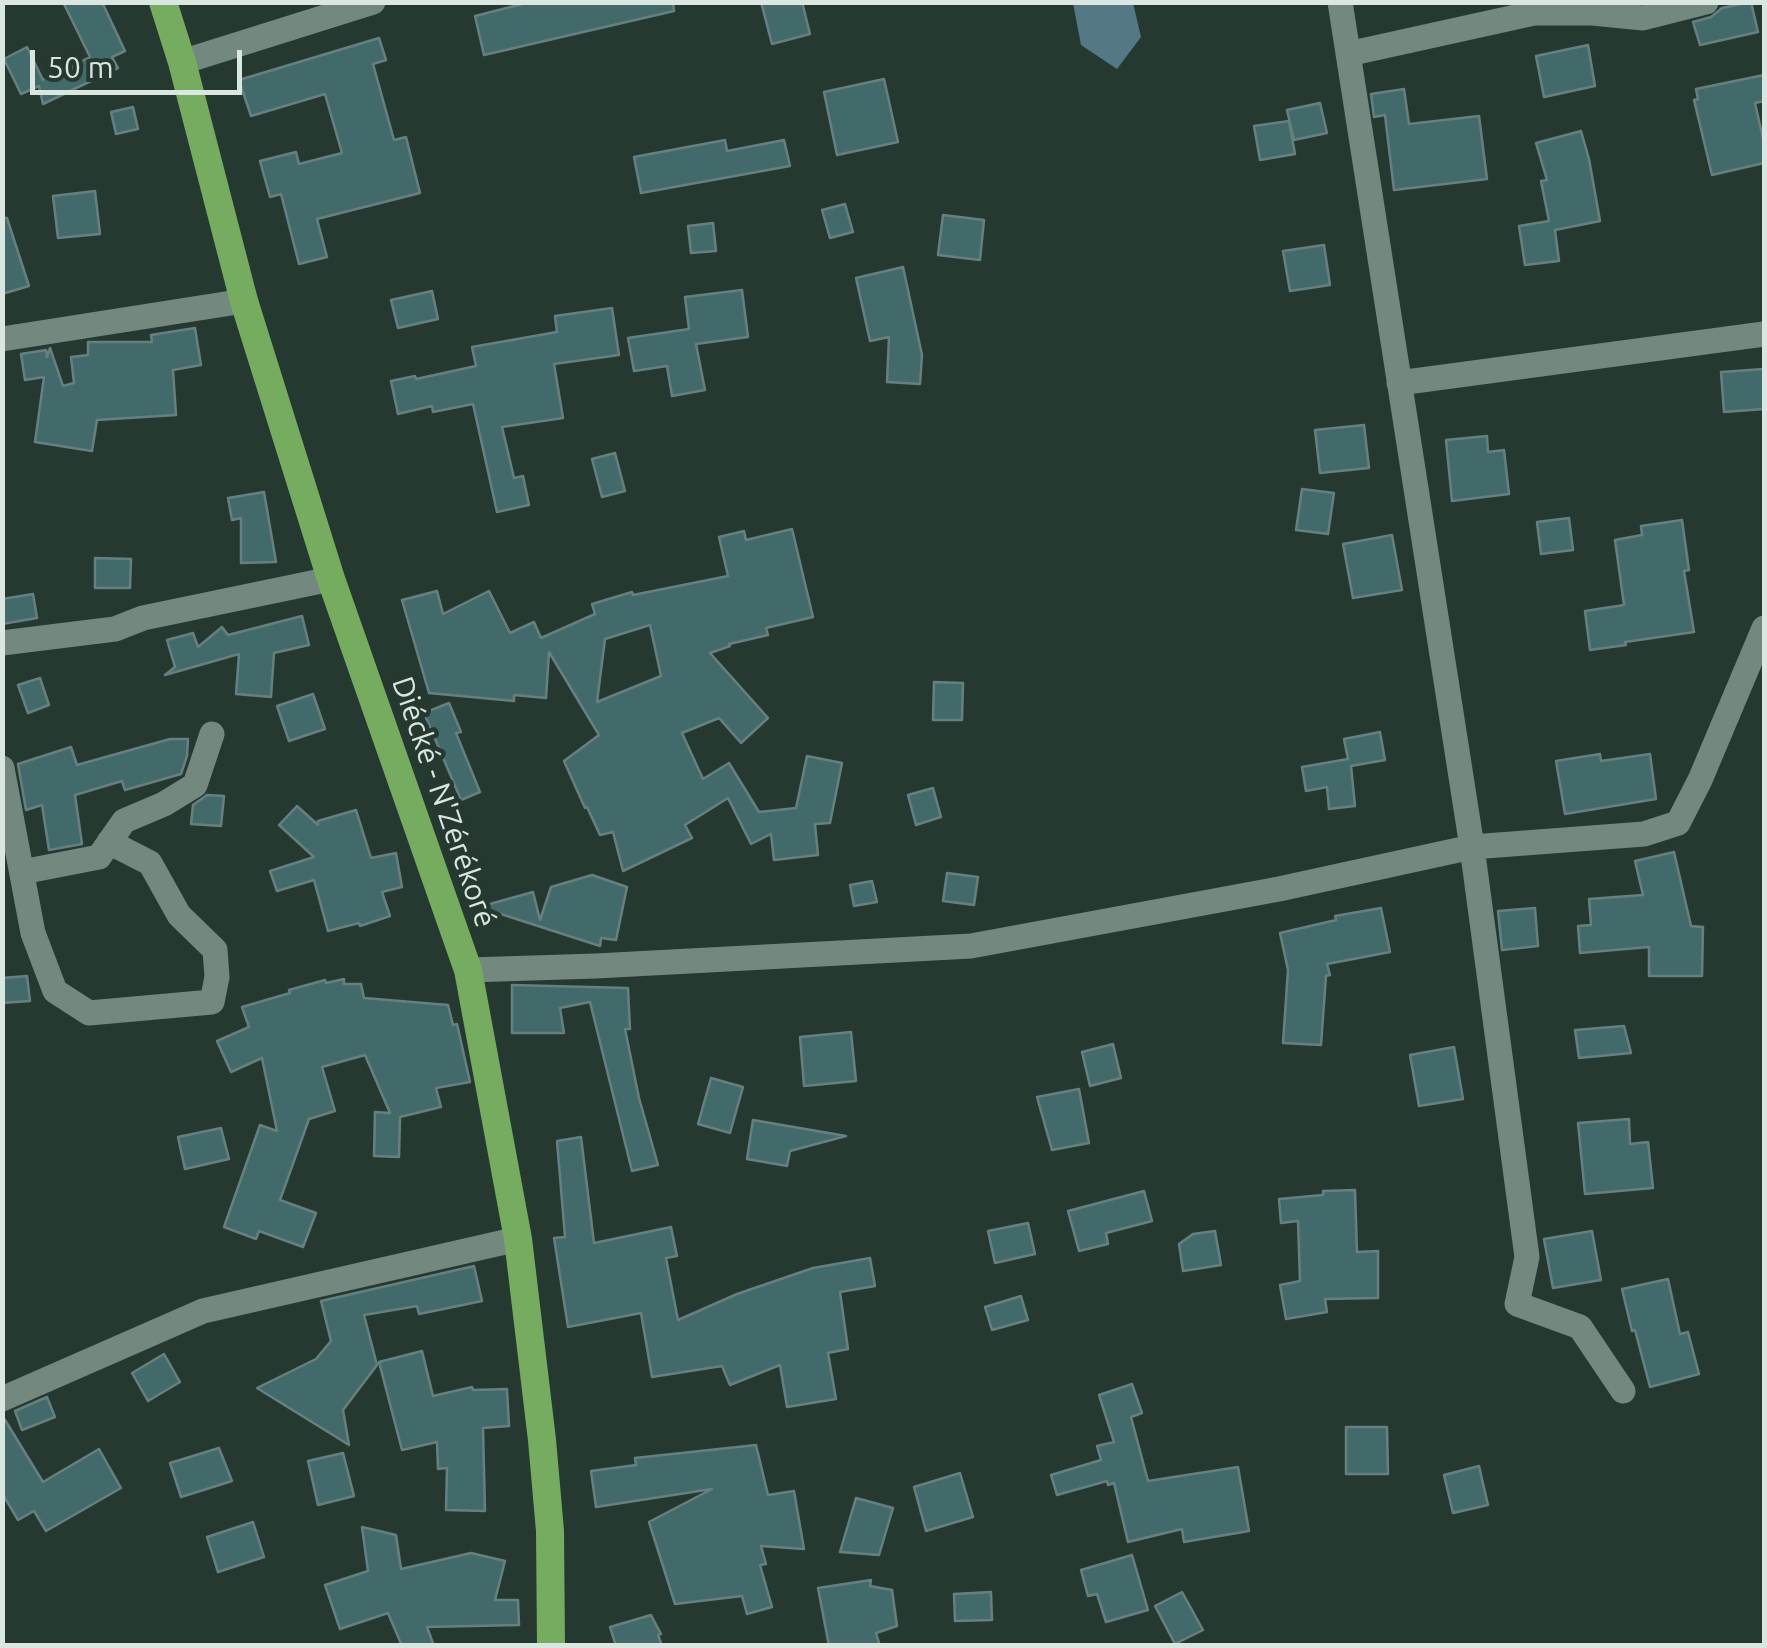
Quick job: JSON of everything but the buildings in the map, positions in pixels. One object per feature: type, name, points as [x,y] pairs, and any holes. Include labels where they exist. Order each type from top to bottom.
[{"type":"highway","name":"Diécké - N'Zérékoré","points":[[163,2],[244,301],[331,579],[468,970],[518,1239],[550,1531],[551,1646]]},
{"type":"street","points":[[182,62],[374,2]]},
{"type":"street","points":[[1340,2],[1472,847],[1527,1258],[1517,1304],[1580,1326],[1623,1391]]},
{"type":"street","points":[[1348,54],[1534,14],[1593,13],[1643,18],[1706,2]]},
{"type":"street","points":[[2,339],[244,301]]},
{"type":"street","points":[[1399,383],[1764,334]]},
{"type":"street","points":[[2,644],[115,629],[142,618],[331,579]]},
{"type":"street","points":[[468,970],[971,946],[1279,889],[1472,847],[1644,834],[1678,823],[1764,628]]},
{"type":"street","points":[[22,872],[98,857],[124,821],[195,785],[212,734]]},
{"type":"street","points":[[2,768],[33,933],[55,991],[89,1014],[212,1002],[217,977],[215,950],[180,916],[150,864],[109,842]]},
{"type":"street","points":[[2,1399],[203,1311],[518,1239]]},
{"type":"water","points":[[1073,3],[1133,3],[1141,37],[1117,69],[1081,45]]}]
